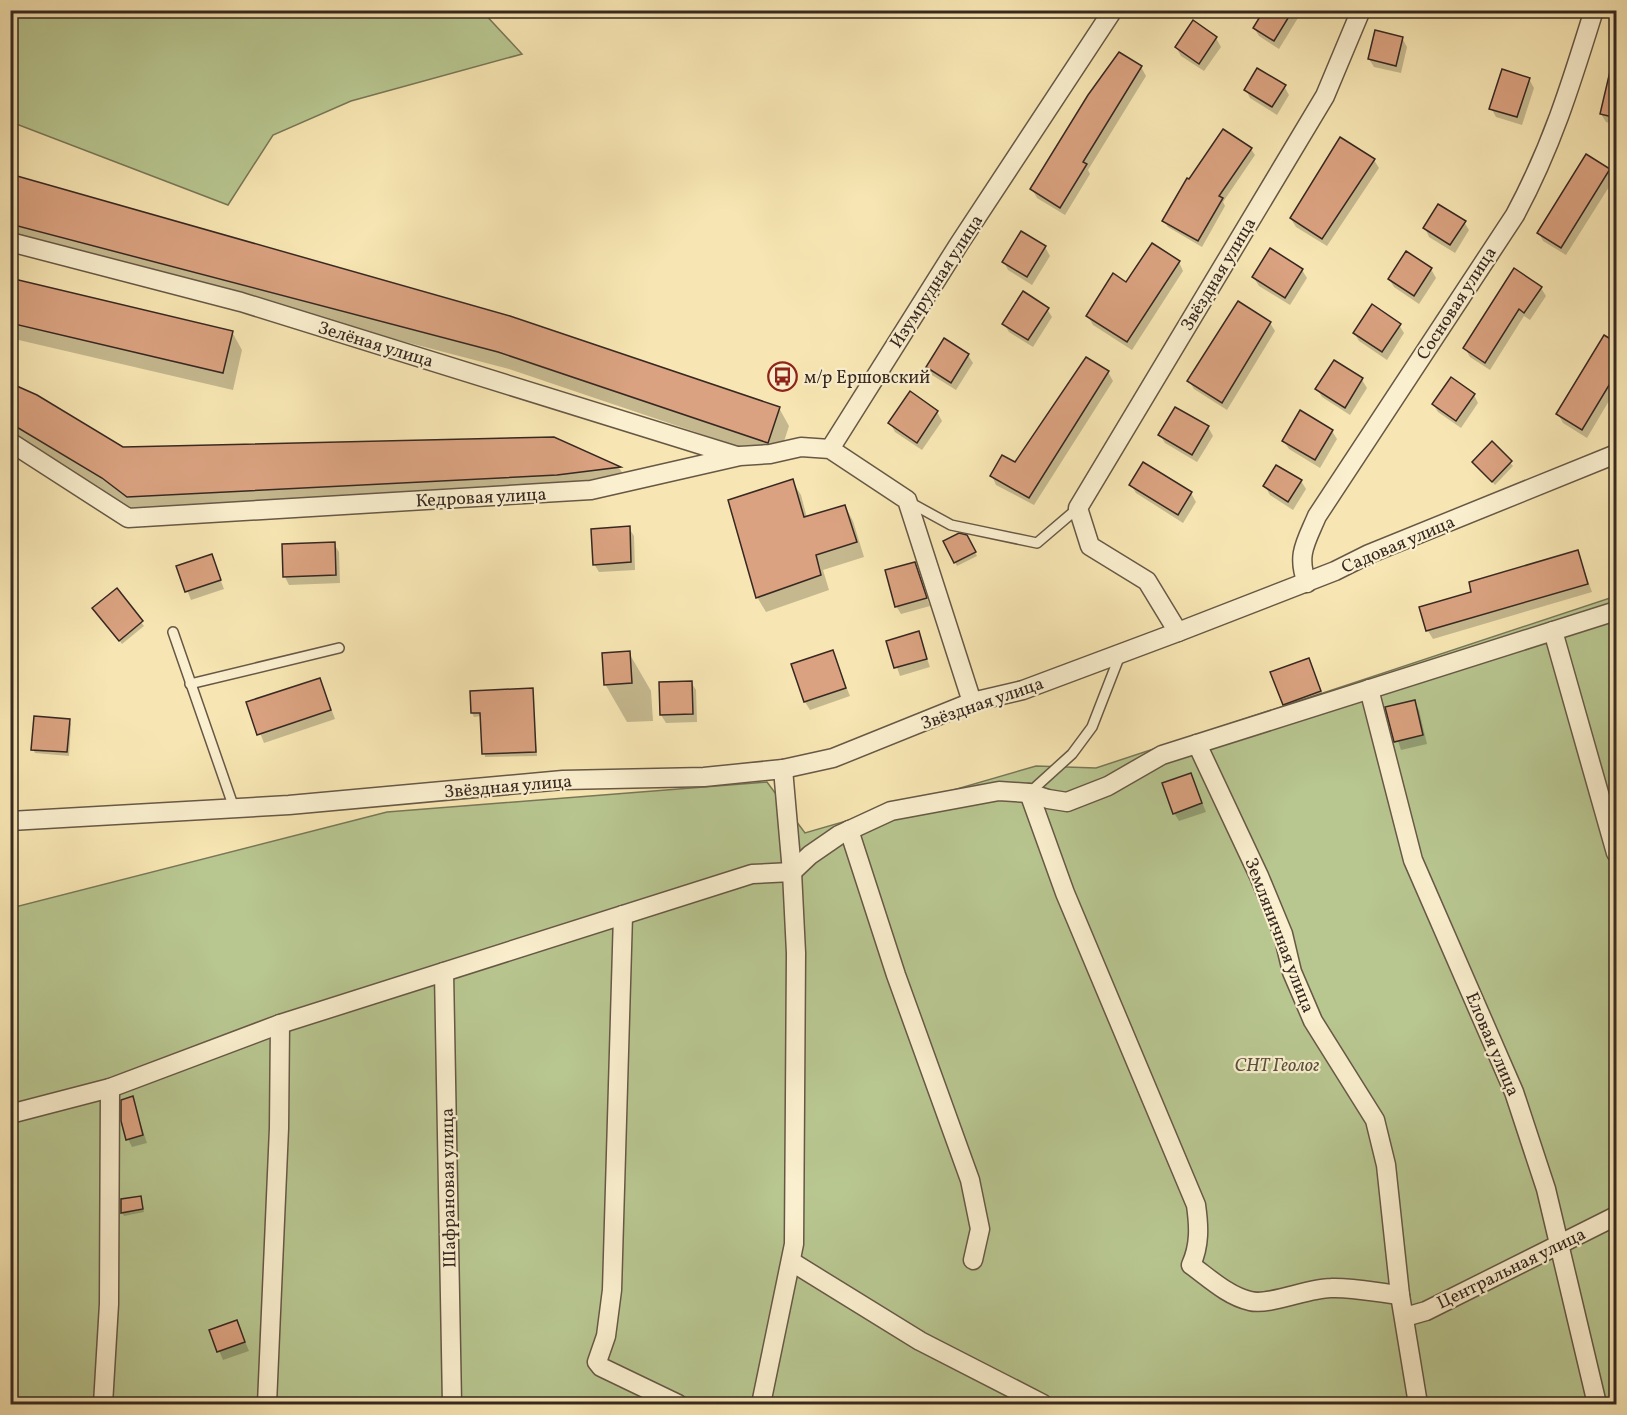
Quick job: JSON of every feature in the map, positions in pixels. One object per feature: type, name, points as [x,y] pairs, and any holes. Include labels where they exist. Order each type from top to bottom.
[{"type":"street","name":"Изумрудная улица","points":[[830,449],[959,244],[1113,10]]},
{"type":"street","name":"Звёздная улица","points":[[1078,508],[1325,96],[1361,10]]},
{"type":"street","name":"Сосновая улица","points":[[1307,583],[1300,566],[1303,548],[1317,516],[1515,215],[1537,174],[1557,128],[1594,10]]},
{"type":"street","name":"Зелёная улица","points":[[10,242],[241,302],[740,456]]},
{"type":"street","name":"Кедровая улица","points":[[10,442],[128,518],[591,490],[740,456],[770,454],[801,447],[830,449]]},
{"type":"street","points":[[830,449],[907,500],[972,702]]},
{"type":"street","name":"Садовая улица","points":[[1178,632],[1307,583],[1369,554],[1617,454]]},
{"type":"street","points":[[1078,508],[1090,546],[1147,581],[1178,632]]},
{"type":"street","points":[[10,1114],[110,1088],[280,1023],[752,874],[792,872],[810,855],[849,830],[891,811],[999,791],[1029,793],[1068,802],[1108,786],[1162,755],[1617,611]]},
{"type":"street","points":[[1553,631],[1617,852]]},
{"type":"street","name":"Звёздная улица","points":[[10,821],[383,798],[563,780],[704,777],[783,769],[833,758],[972,702],[1023,690],[1178,632]]},
{"type":"street","name":"Еловая улица","points":[[1369,689],[1413,860],[1515,1092],[1561,1244],[1597,1404]]},
{"type":"street","name":"Земляничная улица","points":[[1197,744],[1259,876],[1282,934],[1292,972],[1313,1021],[1375,1120],[1386,1165],[1400,1295],[1418,1404]]},
{"type":"street","points":[[761,1404],[792,1262],[797,1042],[792,872],[783,769]]},
{"type":"street","points":[[1029,793],[1065,893],[1196,1205],[1199,1229],[1196,1254],[1191,1265],[1226,1290],[1251,1302],[1273,1300],[1306,1290],[1334,1288],[1400,1295]]},
{"type":"street","points":[[849,830],[896,975],[970,1180],[980,1229],[973,1260]]},
{"type":"street","points":[[623,915],[612,1290],[606,1336],[597,1362],[601,1367],[678,1404]]},
{"type":"street","name":"Шафрановая улица","points":[[444,972],[452,1404]]},
{"type":"street","points":[[267,1404],[279,1128],[280,1023]]},
{"type":"street","points":[[103,1404],[109,1304],[110,1088]]},
{"type":"street","name":"Центральная улица","points":[[1404,1317],[1426,1311],[1617,1216]]},
{"type":"street","points":[[792,1262],[920,1341],[1043,1404]]},
{"type":"lane","points":[[907,500],[951,525],[1038,543],[1078,508]]},
{"type":"lane","points":[[173,632],[234,808]]},
{"type":"lane","points":[[190,684],[339,648]]},
{"type":"lane","points":[[1029,793],[1072,754],[1092,727],[1120,655]]},
{"type":"green space","points":[[10,11],[482,11],[522,54],[351,101],[273,135],[228,205],[11,122]]},
{"type":"green space","name":"СНТ Геолог","points":[[1616,596],[1616,1404],[11,1404],[11,908],[387,812],[767,782],[805,833],[1036,766],[1096,768]]},
{"type":"building","points":[[1264,10],[1293,10],[1274,41],[1253,28]]},
{"type":"building","points":[[1193,20],[1217,37],[1199,64],[1175,47]]},
{"type":"building","points":[[1375,30],[1403,37],[1396,66],[1368,59]]},
{"type":"building","points":[[1119,52],[1142,66],[1083,162],[1087,164],[1060,208],[1030,189],[1088,95]]},
{"type":"building","points":[[1611,67],[1617,68],[1617,118],[1600,114]]},
{"type":"building","points":[[1257,68],[1286,85],[1272,107],[1244,90]]},
{"type":"building","points":[[1502,69],[1530,78],[1517,117],[1489,109]]},
{"type":"building","points":[[1223,129],[1252,148],[1219,196],[1223,198],[1198,241],[1162,221],[1187,178],[1189,179]]},
{"type":"building","points":[[1340,137],[1375,159],[1322,239],[1290,218]]},
{"type":"building","points":[[1586,154],[1610,169],[1561,248],[1537,233]]},
{"type":"building","points":[[10,174],[510,316],[780,407],[768,443],[498,352],[10,224]]},
{"type":"building","points":[[1438,204],[1466,221],[1450,245],[1423,228]]},
{"type":"building","points":[[1021,231],[1046,246],[1027,277],[1002,262]]},
{"type":"building","points":[[1152,243],[1180,261],[1127,342],[1086,316],[1113,273],[1126,282]]},
{"type":"building","points":[[1270,248],[1303,269],[1285,298],[1252,277]]},
{"type":"building","points":[[1406,251],[1432,268],[1414,296],[1388,279]]},
{"type":"building","points":[[1514,268],[1542,287],[1524,313],[1519,309],[1485,363],[1463,348]]},
{"type":"building","points":[[10,278],[233,331],[223,373],[10,323]]},
{"type":"building","points":[[1023,291],[1049,308],[1028,340],[1002,324]]},
{"type":"building","points":[[1238,301],[1271,322],[1222,403],[1187,381]]},
{"type":"building","points":[[1372,304],[1401,324],[1382,352],[1353,333]]},
{"type":"building","points":[[1604,335],[1617,343],[1617,372],[1582,430],[1556,414]]},
{"type":"building","points":[[944,338],[969,354],[951,383],[926,367]]},
{"type":"building","points":[[1086,357],[1109,371],[1029,498],[990,476],[1002,455],[1015,462]]},
{"type":"building","points":[[1334,360],[1363,378],[1345,408],[1315,389]]},
{"type":"building","points":[[1451,377],[1475,394],[1456,421],[1432,404]]},
{"type":"building","points":[[10,383],[37,395],[123,447],[554,437],[621,467],[557,475],[127,497],[102,478],[10,423]]},
{"type":"building","points":[[910,391],[938,411],[917,443],[888,423]]},
{"type":"building","points":[[1175,407],[1209,426],[1192,455],[1158,435]]},
{"type":"building","points":[[1300,410],[1333,430],[1315,460],[1282,441]]},
{"type":"building","points":[[1492,441],[1512,461],[1492,482],[1472,462]]},
{"type":"building","points":[[1143,462],[1192,492],[1178,515],[1129,485]]},
{"type":"building","points":[[1276,465],[1302,480],[1288,502],[1263,486]]},
{"type":"building","points":[[793,479],[804,517],[845,505],[857,542],[816,555],[821,575],[756,598],[728,500]]},
{"type":"building","points":[[630,526],[631,562],[593,565],[591,529]]},
{"type":"building","points":[[959,533],[967,535],[976,552],[954,563],[943,541]]},
{"type":"building","points":[[335,542],[336,575],[283,577],[282,544]]},
{"type":"building","points":[[1578,550],[1588,584],[1426,631],[1419,607],[1471,592],[1469,582]]},
{"type":"building","points":[[212,554],[221,580],[185,592],[176,566]]},
{"type":"building","points":[[915,562],[927,598],[895,607],[885,570]]},
{"type":"building","points":[[117,588],[143,621],[119,641],[92,608]]},
{"type":"building","points":[[919,631],[927,659],[894,668],[886,641]]},
{"type":"building","points":[[833,650],[846,688],[804,702],[791,664]]},
{"type":"building","points":[[630,651],[632,683],[604,685],[602,653]]},
{"type":"building","points":[[1309,658],[1321,691],[1283,705],[1270,672]]},
{"type":"building","points":[[320,678],[331,710],[257,735],[246,702]]},
{"type":"building","points":[[692,681],[693,714],[660,715],[659,682]]},
{"type":"building","points":[[533,688],[536,752],[482,754],[480,713],[471,713],[470,691]]},
{"type":"building","points":[[1415,700],[1423,735],[1394,742],[1385,707]]},
{"type":"building","points":[[34,716],[70,719],[67,752],[31,750]]},
{"type":"building","points":[[1191,773],[1202,803],[1173,814],[1162,783]]},
{"type":"building","points":[[133,1096],[143,1135],[126,1140],[121,1121],[121,1100]]},
{"type":"building","points":[[141,1196],[143,1209],[121,1213],[121,1199]]},
{"type":"building","points":[[237,1320],[245,1342],[217,1352],[209,1330]]},
{"type":"place","name":"м/р Ершовский","points":[[783,377]]}]
